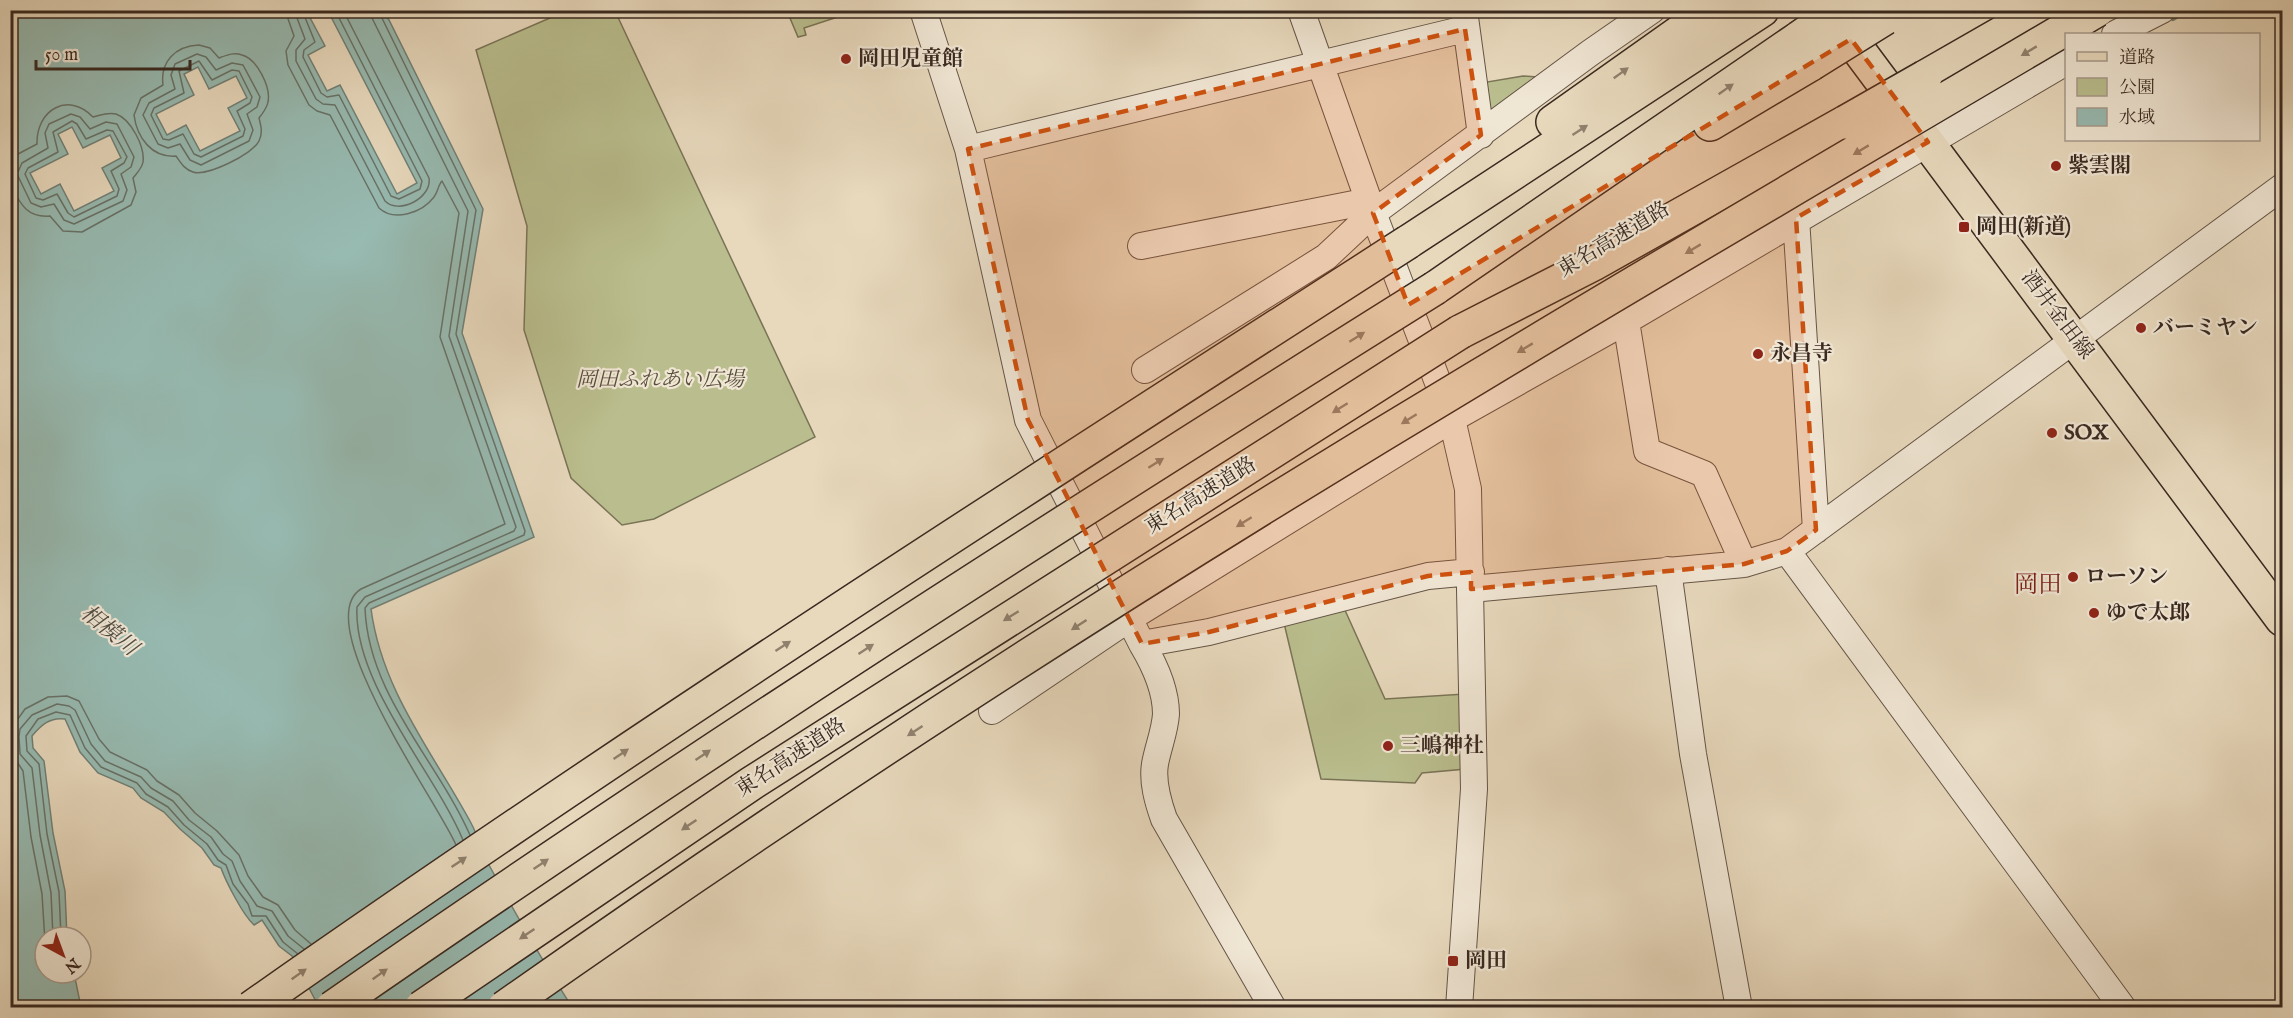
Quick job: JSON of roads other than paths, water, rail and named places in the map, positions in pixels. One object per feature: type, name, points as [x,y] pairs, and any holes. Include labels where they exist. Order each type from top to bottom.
[{"type":"main road","points":[[251,1008],[459,862],[696,703],[890,575],[1328,294],[1634,63],[1711,10]]},
{"type":"main road","points":[[1406,237],[1762,10]]},
{"type":"main road","name":"酒井金田線","points":[[1829,10],[2283,620]]},
{"type":"main road","points":[[1805,51],[1839,10]]},
{"type":"main road","name":"東名高速道路","points":[[422,1008],[752,783],[1460,332],[1918,69],[1996,10]]},
{"type":"main road","points":[[1918,69],[2042,10]]},
{"type":"main road","points":[[504,1008],[782,818],[1153,578],[1487,371],[2097,10]]},
{"type":"main road","points":[[332,1008],[492,896],[744,728],[1106,494],[1435,288],[1805,51],[1891,14]]},
{"type":"street","points":[[923,10],[968,149],[1028,420],[1156,673],[1165,704],[1164,727],[1155,766],[1155,785],[1164,819],[1273,1008]]},
{"type":"street","points":[[1301,10],[1371,207],[1452,419],[1468,489],[1474,789],[1459,1008]]},
{"type":"street","points":[[1145,370],[1326,257],[1371,207],[1481,135],[1590,52],[1652,10]]},
{"type":"street","points":[[2117,33],[2158,11]]},
{"type":"street","points":[[968,149],[1321,62],[1464,20],[1481,135]]},
{"type":"street","points":[[992,711],[1130,618],[1452,419],[1626,321],[1796,218],[2065,63]]},
{"type":"street","points":[[1142,644],[1209,632],[1428,576],[1471,581],[1668,570],[1744,564],[1787,552],[2283,187]]},
{"type":"street","points":[[1141,246],[1371,207]]},
{"type":"street","points":[[1796,218],[1816,530]]},
{"type":"street","points":[[1626,321],[1647,451],[1704,474],[1744,564]]},
{"type":"street","points":[[1787,552],[2123,1008]]},
{"type":"street","points":[[1668,570],[1692,754],[1739,1008]]},
{"type":"water","name":"相模川","points":[[10,11],[310,11],[307,12],[325,46],[308,55],[327,91],[340,85],[397,194],[417,183],[328,11],[382,11],[389,20],[483,209],[462,333],[534,537],[371,609],[386,667],[410,720],[471,823],[489,865],[509,901],[572,1007],[319,1007],[292,956],[279,946],[262,920],[254,925],[245,914],[221,868],[214,865],[202,848],[164,812],[141,798],[133,788],[98,773],[80,752],[65,719],[55,719],[39,728],[32,736],[33,748],[44,761],[53,833],[65,891],[66,925],[33,925],[33,985],[76,985],[81,1007],[11,1007]],"holes":[[[198,67],[209,89],[236,76],[247,98],[228,108],[240,131],[200,151],[186,125],[167,135],[156,114],[194,95],[184,74]],[[72,127],[83,148],[110,135],[121,158],[102,168],[114,191],[74,211],[60,184],[41,194],[30,173],[68,154],[58,134]]]},
{"type":"waterway","points":[[2173,18],[2186,10]]},
{"type":"place","name":"岡田児童館","points":[[846,59]]},
{"type":"place","name":"紫雲閣","points":[[2056,166]]},
{"type":"place","name":"岡田(新道)","points":[[1964,227]]},
{"type":"place","name":"バーミヤン","points":[[2141,328]]},
{"type":"place","name":"永昌寺","points":[[1758,354]]},
{"type":"place","name":"SOX","points":[[2052,433]]},
{"type":"place","name":"ローソン","points":[[2073,577]]},
{"type":"place","name":"ゆで太郎","points":[[2094,613]]},
{"type":"place","name":"三嶋神社","points":[[1388,746]]},
{"type":"place","name":"岡田","points":[[1453,961]]},
{"type":"district","name":"岡田","points":[[2038,585]]},
{"type":"park label","name":"岡田ふれあい広場","points":[[660,380]]}]
